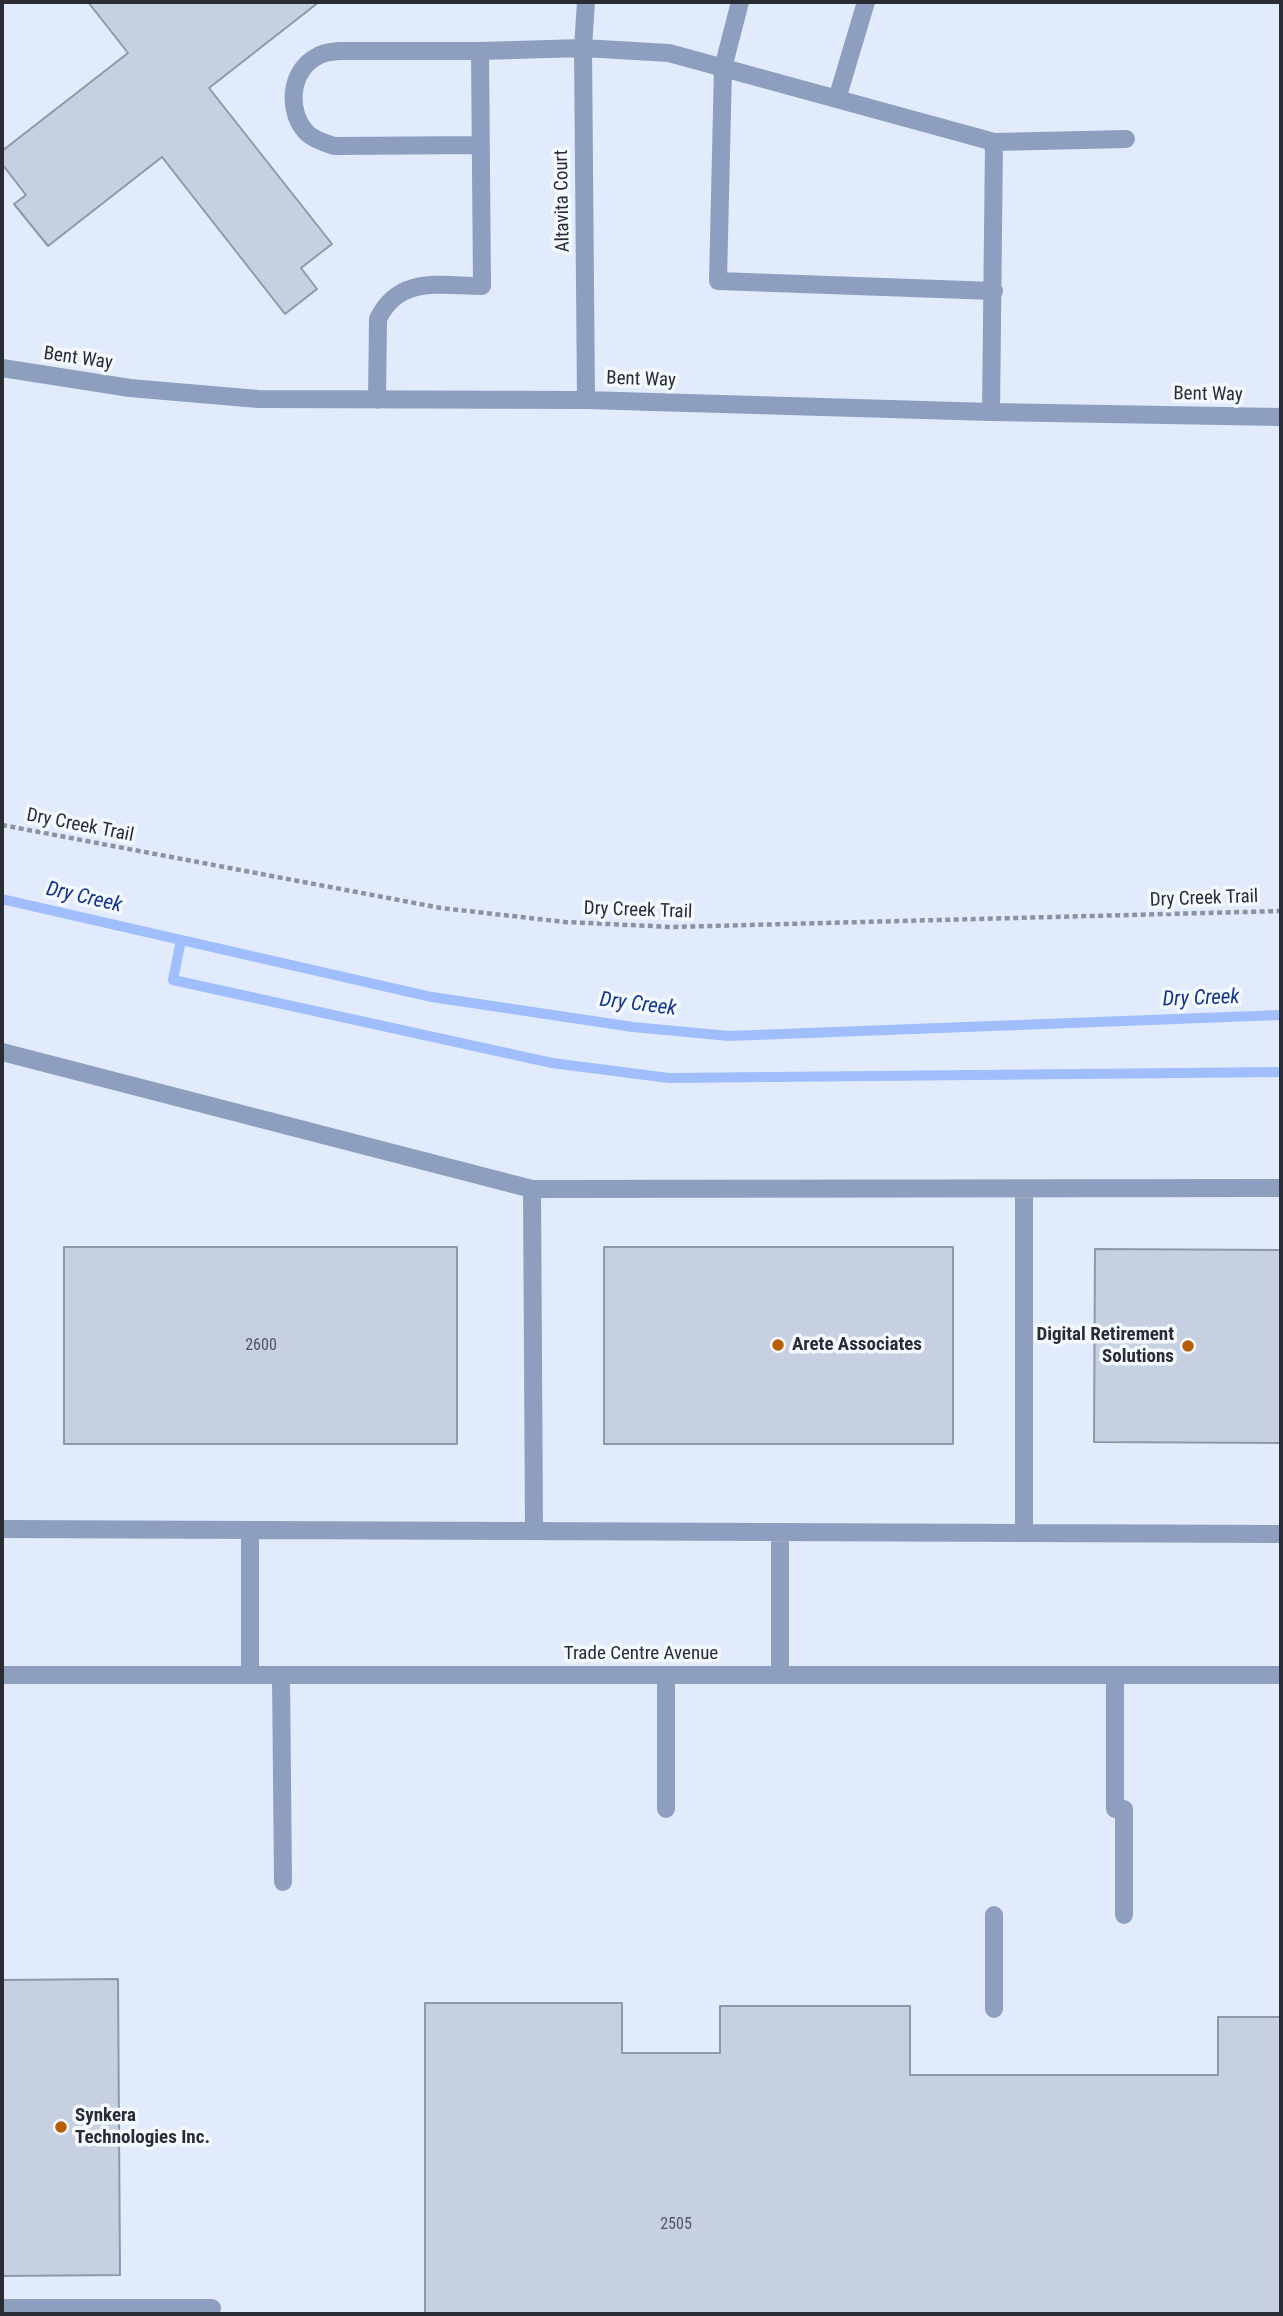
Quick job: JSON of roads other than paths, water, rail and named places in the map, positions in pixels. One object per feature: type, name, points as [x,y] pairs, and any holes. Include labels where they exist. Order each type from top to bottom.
[{"type":"street","name":"Altavita Court","points":[[586,2],[583,48],[586,400]]},
{"type":"street","points":[[740,2],[723,68],[718,281],[994,291]]},
{"type":"street","points":[[837,99],[866,2]]},
{"type":"street","points":[[481,145],[334,146],[308,133],[298,118],[293,101],[296,82],[313,59],[325,53],[340,51],[583,48],[669,53],[994,142],[1126,139]]},
{"type":"street","points":[[377,400],[378,319],[393,297],[418,286],[482,286],[480,51]]},
{"type":"street","points":[[991,412],[994,142]]},
{"type":"street","name":"Bent Way","points":[[2,368],[131,388],[258,399],[586,400],[1281,417]]},
{"type":"street","points":[[2,1052],[532,1189],[1281,1188]]},
{"type":"street","points":[[532,1189],[534,1531]]},
{"type":"street","points":[[1024,1189],[1024,1533]]},
{"type":"street","points":[[2,1529],[1281,1534]]},
{"type":"street","points":[[250,1530],[250,1675]]},
{"type":"street","points":[[780,1532],[780,1675]]},
{"type":"street","name":"Trade Centre Avenue","points":[[2,1675],[1281,1675]]},
{"type":"street","points":[[281,1675],[283,1882]]},
{"type":"street","points":[[666,1675],[666,1809]]},
{"type":"street","points":[[1115,1675],[1124,1915]]},
{"type":"street","points":[[994,1915],[994,2010]]},
{"type":"street","points":[[2,2308],[212,2308]]},
{"type":"waterway","name":"Dry Creek","points":[[2,899],[432,997],[633,1027],[729,1036],[1281,1015]]},
{"type":"waterway","points":[[181,940],[173,980],[552,1063],[669,1078],[1281,1072]]},
{"type":"place","name":"Arete Associates","points":[[778,1345]]},
{"type":"place","name":"Digital Retirement Solutions","points":[[1188,1346]]},
{"type":"place","name":"Synkera Technologies Inc.","points":[[61,2127]]}]
